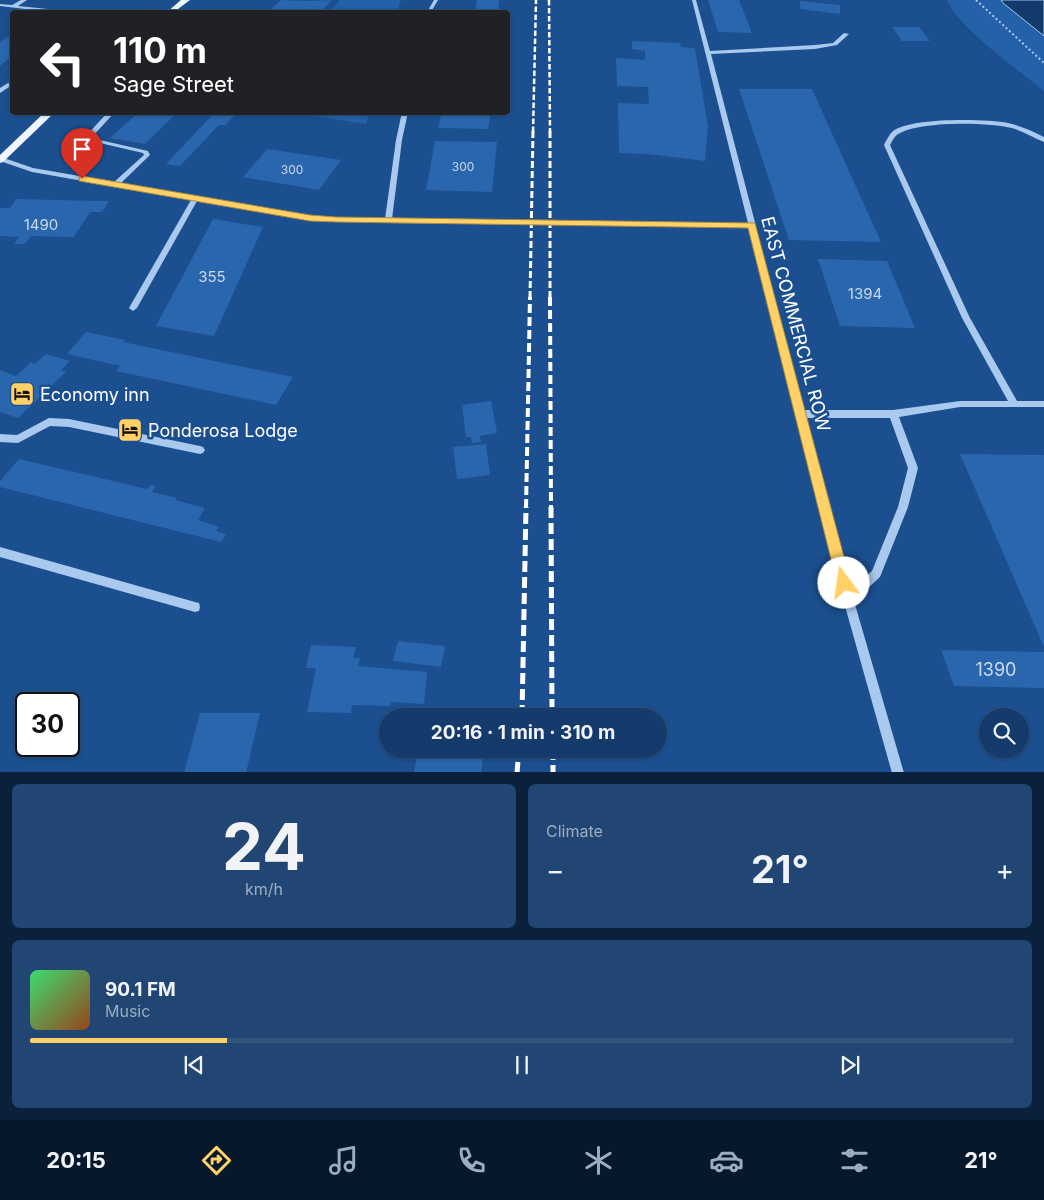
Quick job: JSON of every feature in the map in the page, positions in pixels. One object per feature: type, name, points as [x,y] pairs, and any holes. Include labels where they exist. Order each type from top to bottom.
[{"type":"main road","points":[[173,10],[186,0]]},
{"type":"main road","points":[[0,159],[49,115]]},
{"type":"street","points":[[12,7],[25,0]]},
{"type":"street","name":"EAST COMMERCIAL ROW","points":[[694,0],[848,600],[898,772]]},
{"type":"street","points":[[0,6],[40,10]]},
{"type":"street","points":[[707,53],[815,48],[834,44],[846,34]]},
{"type":"street","points":[[388,221],[398,140],[404,115]]},
{"type":"street","points":[[1014,404],[966,318],[887,145],[894,133],[912,126],[960,123],[1002,124],[1036,134],[1044,140]]},
{"type":"street","points":[[0,159],[32,170],[310,218],[388,221],[752,226]]},
{"type":"street","points":[[133,308],[195,198]]},
{"type":"street","points":[[801,414],[893,414],[960,404],[1044,404]]},
{"type":"street","points":[[848,600],[876,574],[904,507],[914,468],[893,414]]},
{"type":"street","points":[[0,438],[18,439],[49,422],[69,423],[200,450]]},
{"type":"street","points":[[0,552],[195,607]]},
{"type":"lane","points":[[109,115],[88,137],[89,139],[146,152],[115,185]]},
{"type":"path","points":[[976,0],[1044,63]]},
{"type":"shaded area","points":[[340,0],[401,0],[398,10],[331,10]]},
{"type":"shaded area","points":[[947,0],[1001,0],[1044,36],[1044,91],[1005,61],[963,23]]},
{"type":"shaded area","points":[[1001,0],[1044,0],[1044,36],[1003,3]]},
{"type":"shaded area","points":[[307,115],[368,115],[366,124]]},
{"type":"building","points":[[281,0],[332,0],[322,10],[271,9]]},
{"type":"building","points":[[477,0],[499,0],[498,10],[475,10]]},
{"type":"building","points":[[708,0],[739,0],[752,33],[718,32]]},
{"type":"building","points":[[800,1],[840,5],[840,14],[800,9]]},
{"type":"building","points":[[892,27],[919,27],[930,41],[902,41]]},
{"type":"building","points":[[10,35],[10,52],[8,54],[10,58],[0,66],[0,42]]},
{"type":"building","points":[[632,41],[680,43],[681,47],[695,48],[708,126],[705,161],[648,154],[619,153],[618,103],[649,104],[648,87],[617,86],[616,58],[645,60],[645,51],[632,49]]},
{"type":"building","points":[[739,89],[812,89],[881,242],[789,240]]},
{"type":"building","points":[[136,115],[175,115],[145,144],[110,138]]},
{"type":"building","points":[[212,115],[234,116],[225,125],[219,125],[180,166],[166,164]]},
{"type":"building","points":[[441,115],[490,115],[488,129],[438,128]]},
{"type":"building","points":[[435,141],[497,142],[492,192],[426,190]]},
{"type":"building","points":[[267,149],[341,160],[319,190],[243,177]]},
{"type":"building","points":[[16,199],[109,201],[102,212],[90,212],[74,237],[31,236],[25,244],[14,244],[19,237],[0,236],[0,208],[10,208]]},
{"type":"building","points":[[213,219],[263,227],[214,336],[156,326]]},
{"type":"building","points":[[818,259],[887,261],[915,328],[840,326]]},
{"type":"building","points":[[86,332],[125,340],[123,342],[293,377],[276,405],[116,371],[120,366],[67,354]]},
{"type":"building","name":"Economy inn","points":[[46,354],[70,361],[61,370],[66,372],[18,418],[0,412],[0,370],[16,376],[31,362],[35,364]]},
{"type":"building","points":[[491,401],[497,433],[480,436],[481,442],[472,443],[471,437],[466,437],[462,405]]},
{"type":"building","points":[[486,444],[490,475],[457,479],[453,447]]},
{"type":"building","points":[[960,454],[1044,455],[1044,647]]},
{"type":"building","points":[[19,459],[147,489],[150,485],[156,486],[152,492],[205,508],[198,520],[219,527],[216,531],[226,534],[221,542],[0,487],[0,481]]},
{"type":"building","points":[[398,641],[445,646],[441,667],[393,661]]},
{"type":"building","points":[[311,645],[356,647],[353,658],[360,658],[358,666],[427,672],[424,704],[391,702],[390,706],[352,705],[351,713],[307,712],[316,668],[306,668]]},
{"type":"building","points":[[941,650],[1044,652],[1044,688],[954,686]]},
{"type":"building","points":[[200,713],[260,713],[246,772],[184,772]]},
{"type":"building","points":[[416,758],[483,758],[481,772],[414,772]]},
{"type":"railway","points":[[533,132],[536,0]]},
{"type":"railway","points":[[549,0],[550,132]]},
{"type":"railway","points":[[530,298],[533,131]]},
{"type":"railway","points":[[550,132],[550,297]]},
{"type":"railway","points":[[526,508],[530,297]]},
{"type":"railway","points":[[550,297],[551,508]]},
{"type":"railway","points":[[522,708],[526,507]]},
{"type":"railway","points":[[551,507],[552,708]]},
{"type":"railway","points":[[517,772],[518,758]]},
{"type":"railway","points":[[553,758],[553,772]]},
{"type":"place","name":"Economy inn","points":[[22,394]]},
{"type":"place","name":"Ponderosa Lodge","points":[[130,430]]},
{"type":"route","points":[[82,179],[310,218],[336,220],[752,226],[844,583]]}]
